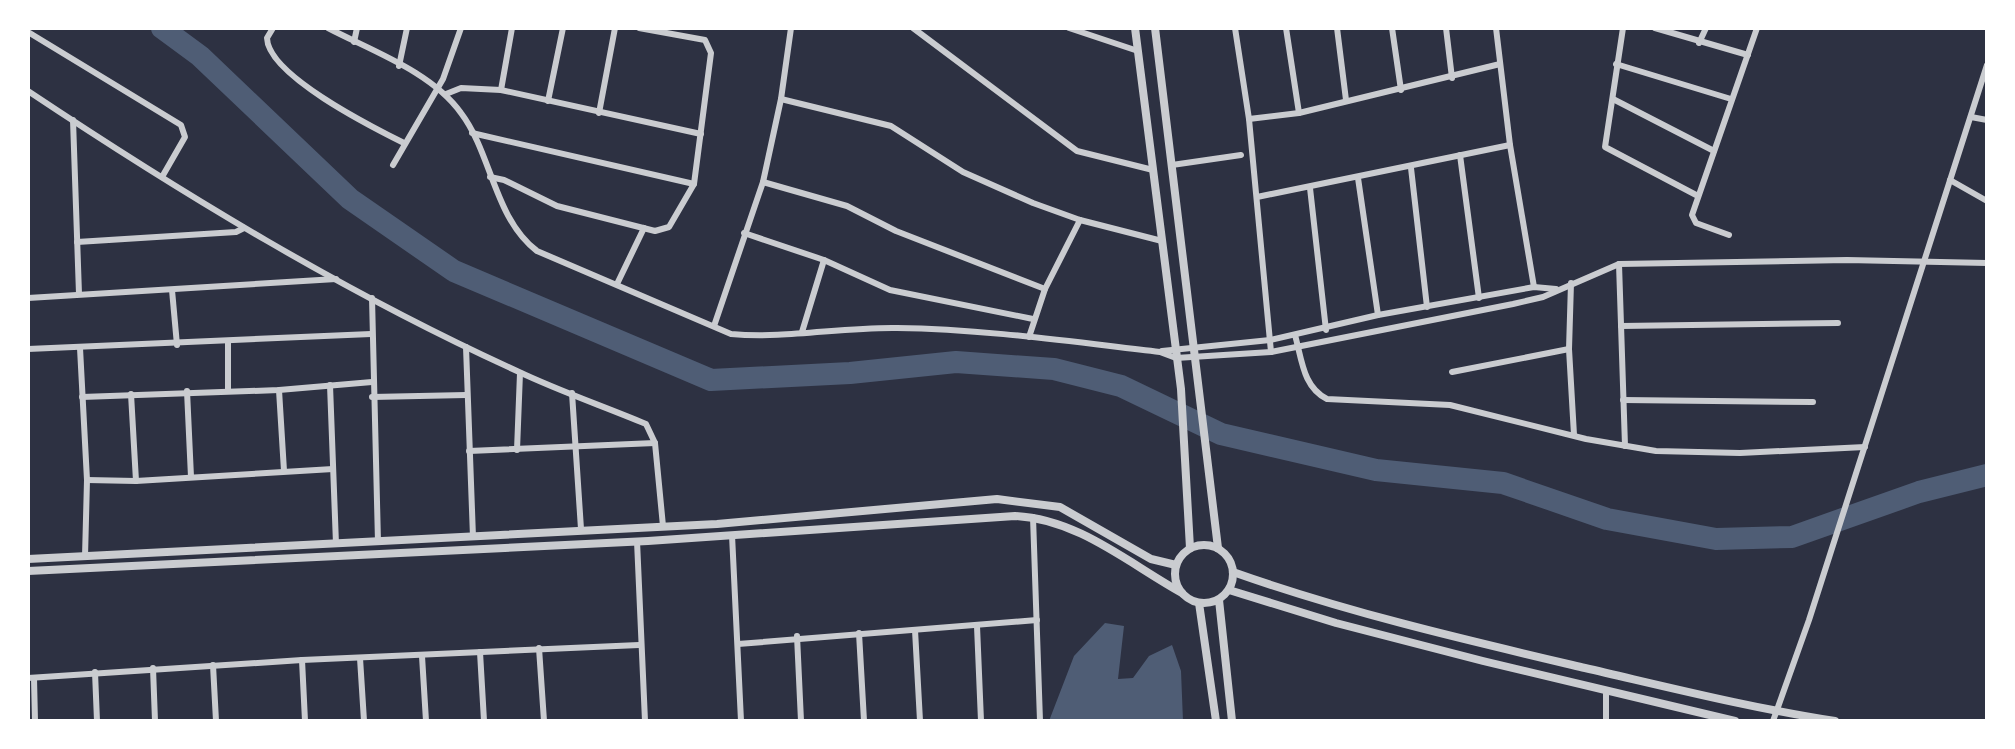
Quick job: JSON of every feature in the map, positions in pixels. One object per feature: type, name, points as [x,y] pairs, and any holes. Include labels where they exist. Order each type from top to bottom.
[{"type":"street","points":[[273,28],[267,38],[272,56],[335,108],[404,143]]},
{"type":"street","points":[[328,28],[446,94],[472,133],[490,177],[523,240],[537,251],[731,334],[761,337],[896,328],[1029,337],[1195,356],[1271,352],[1543,297],[1619,264],[1987,263]]},
{"type":"street","points":[[354,42],[357,28]]},
{"type":"street","points":[[399,66],[407,28]]},
{"type":"street","points":[[393,165],[438,89],[461,28]]},
{"type":"street","points":[[501,90],[512,28]]},
{"type":"street","points":[[548,101],[563,28]]},
{"type":"street","points":[[599,113],[615,28]]},
{"type":"street","points":[[490,177],[504,180],[557,206],[655,231],[669,227],[694,184],[711,53],[705,40],[639,28]]},
{"type":"street","points":[[714,326],[763,182],[781,99],[791,28]]},
{"type":"street","points":[[913,28],[1077,151],[1153,170]]},
{"type":"street","points":[[1069,28],[1138,51]]},
{"type":"street","points":[[1135,28],[1181,389],[1190,548]]},
{"type":"street","points":[[1155,28],[1218,548]]},
{"type":"street","points":[[1235,28],[1249,119],[1271,352]]},
{"type":"street","points":[[1286,28],[1299,113]]},
{"type":"street","points":[[1337,28],[1346,100]]},
{"type":"street","points":[[1392,28],[1401,90]]},
{"type":"street","points":[[1446,28],[1452,78]]},
{"type":"street","points":[[1496,28],[1510,145],[1534,287]]},
{"type":"street","points":[[1623,28],[1605,142],[1607,150],[1698,196]]},
{"type":"street","points":[[1655,28],[1748,55]]},
{"type":"street","points":[[1699,43],[1706,28]]},
{"type":"street","points":[[1729,235],[1693,220],[1698,196],[1757,28]]},
{"type":"street","points":[[28,32],[181,125],[185,137],[162,177]]},
{"type":"street","points":[[1249,119],[1299,113],[1500,64]]},
{"type":"street","points":[[1616,64],[1731,99]]},
{"type":"street","points":[[1773,721],[1865,447],[1987,65]]},
{"type":"street","points":[[446,94],[461,88],[501,90],[701,134]]},
{"type":"street","points":[[28,91],[244,228],[336,279],[520,373],[646,424],[655,443],[663,526]]},
{"type":"street","points":[[781,99],[891,126],[963,172],[1080,220],[1162,241]]},
{"type":"street","points":[[1613,99],[1714,151]]},
{"type":"street","points":[[1971,117],[1987,120]]},
{"type":"street","points":[[73,120],[79,294]]},
{"type":"street","points":[[472,133],[694,184]]},
{"type":"street","points":[[1257,197],[1411,168],[1510,145]]},
{"type":"street","points":[[1169,158],[1172,166],[1241,155]]},
{"type":"street","points":[[1460,155],[1479,298]]},
{"type":"street","points":[[1411,168],[1427,307]]},
{"type":"street","points":[[1358,178],[1378,315]]},
{"type":"street","points":[[1950,180],[1987,201]]},
{"type":"street","points":[[763,182],[847,206],[896,231],[1045,289]]},
{"type":"street","points":[[1310,188],[1326,330]]},
{"type":"street","points":[[1029,337],[1045,289],[1080,220]]},
{"type":"street","points":[[77,242],[236,232],[244,228]]},
{"type":"street","points":[[617,284],[644,228]]},
{"type":"street","points":[[744,233],[824,260],[890,290],[1033,319]]},
{"type":"street","points":[[802,332],[824,260]]},
{"type":"street","points":[[1619,264],[1625,446]]},
{"type":"street","points":[[28,298],[336,279]]},
{"type":"street","points":[[1571,283],[1569,349],[1574,435]]},
{"type":"street","points":[[1176,353],[1194,346],[1270,340],[1326,330],[1378,315],[1534,287],[1556,289]]},
{"type":"street","points":[[172,290],[177,345]]},
{"type":"street","points":[[372,298],[372,397],[378,542]]},
{"type":"street","points":[[1621,326],[1838,323]]},
{"type":"street","points":[[28,349],[177,345],[371,334]]},
{"type":"street","points":[[1295,335],[1313,392],[1327,399],[1450,405],[1656,451],[1740,453],[1865,447]]},
{"type":"street","points":[[228,341],[228,391]]},
{"type":"street","points":[[466,347],[473,537]]},
{"type":"street","points":[[80,348],[87,480],[85,557]]},
{"type":"street","points":[[1452,372],[1569,349]]},
{"type":"street","points":[[517,450],[520,373]]},
{"type":"street","points":[[82,397],[279,390],[372,382]]},
{"type":"street","points":[[330,385],[336,544]]},
{"type":"street","points":[[279,390],[284,471]]},
{"type":"street","points":[[187,391],[191,477]]},
{"type":"street","points":[[572,393],[573,446],[581,529]]},
{"type":"street","points":[[131,394],[136,481]]},
{"type":"street","points":[[372,397],[466,395]]},
{"type":"street","points":[[1623,400],[1813,402]]},
{"type":"street","points":[[469,451],[655,443]]},
{"type":"street","points":[[87,480],[136,481],[333,469]]},
{"type":"street","points":[[28,559],[805,518],[1020,499],[1060,507],[1151,559],[1176,565]]},
{"type":"street","points":[[1033,517],[1040,721]]},
{"type":"street","points":[[28,571],[637,541],[1033,517],[1062,523],[1087,535],[1182,593],[1199,603],[1219,600],[1229,590],[1233,572],[1229,558],[1218,548],[1204,545],[1190,548],[1176,565],[1177,584],[1182,593]]},
{"type":"street","points":[[732,535],[741,721]]},
{"type":"street","points":[[637,541],[639,645],[645,721]]},
{"type":"street","points":[[1233,572],[1312,600],[1406,627],[1834,721]]},
{"type":"street","points":[[1229,590],[1336,623],[1735,721]]},
{"type":"street","points":[[1219,600],[1232,721]]},
{"type":"street","points":[[1199,603],[1216,720],[1223,721]]},
{"type":"street","points":[[738,644],[797,636],[1037,620]]},
{"type":"street","points":[[977,626],[981,721]]},
{"type":"street","points":[[915,630],[920,721]]},
{"type":"street","points":[[859,633],[864,721]]},
{"type":"street","points":[[797,636],[801,721]]},
{"type":"street","points":[[35,721],[31,678],[153,668],[639,645]]},
{"type":"street","points":[[539,648],[544,721]]},
{"type":"street","points":[[480,652],[484,721]]},
{"type":"street","points":[[422,656],[426,721]]},
{"type":"street","points":[[360,658],[364,721]]},
{"type":"street","points":[[302,660],[305,721]]},
{"type":"street","points":[[213,665],[216,721]]},
{"type":"street","points":[[153,668],[155,721]]},
{"type":"street","points":[[95,672],[97,721]]},
{"type":"street","points":[[1606,690],[1606,721]]},
{"type":"water","points":[[1105,623],[1124,626],[1118,679],[1133,678],[1149,656],[1172,645],[1181,671],[1183,721],[1049,721],[1074,656]]},
{"type":"waterway","points":[[162,28],[200,56],[350,199],[454,271],[711,380],[850,373],[956,362],[1054,369],[1121,386],[1221,434],[1376,470],[1503,483],[1607,519],[1716,539],[1792,537],[1919,492],[1987,475]]}]
